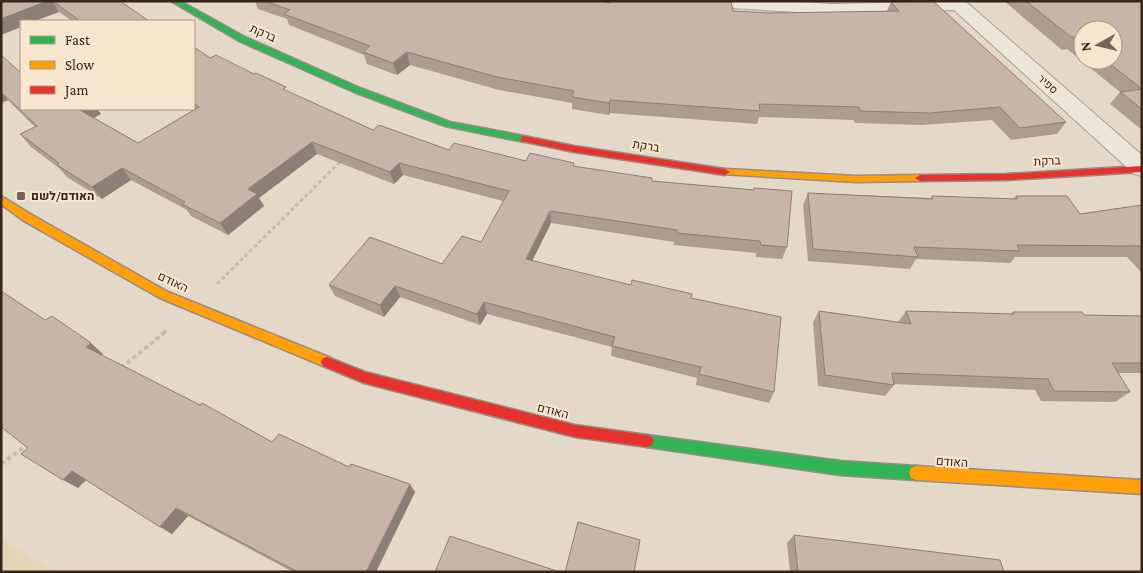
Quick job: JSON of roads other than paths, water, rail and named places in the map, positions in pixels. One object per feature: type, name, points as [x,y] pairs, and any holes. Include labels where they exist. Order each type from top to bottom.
[{"type":"street","name":"ברקת","points":[[174,1],[242,39],[358,90],[448,124],[574,149],[727,172],[856,179],[1006,177],[1142,168]]},
{"type":"street","points":[[697,1],[832,9],[956,3]]},
{"type":"street","name":"ספיר","points":[[956,3],[1142,168]]},
{"type":"street","name":"האודם","points":[[1,199],[28,218],[164,294],[364,377],[574,431],[840,468],[1142,487]]},
{"type":"place","name":"האודם/לשם","points":[[21,196]]}]
